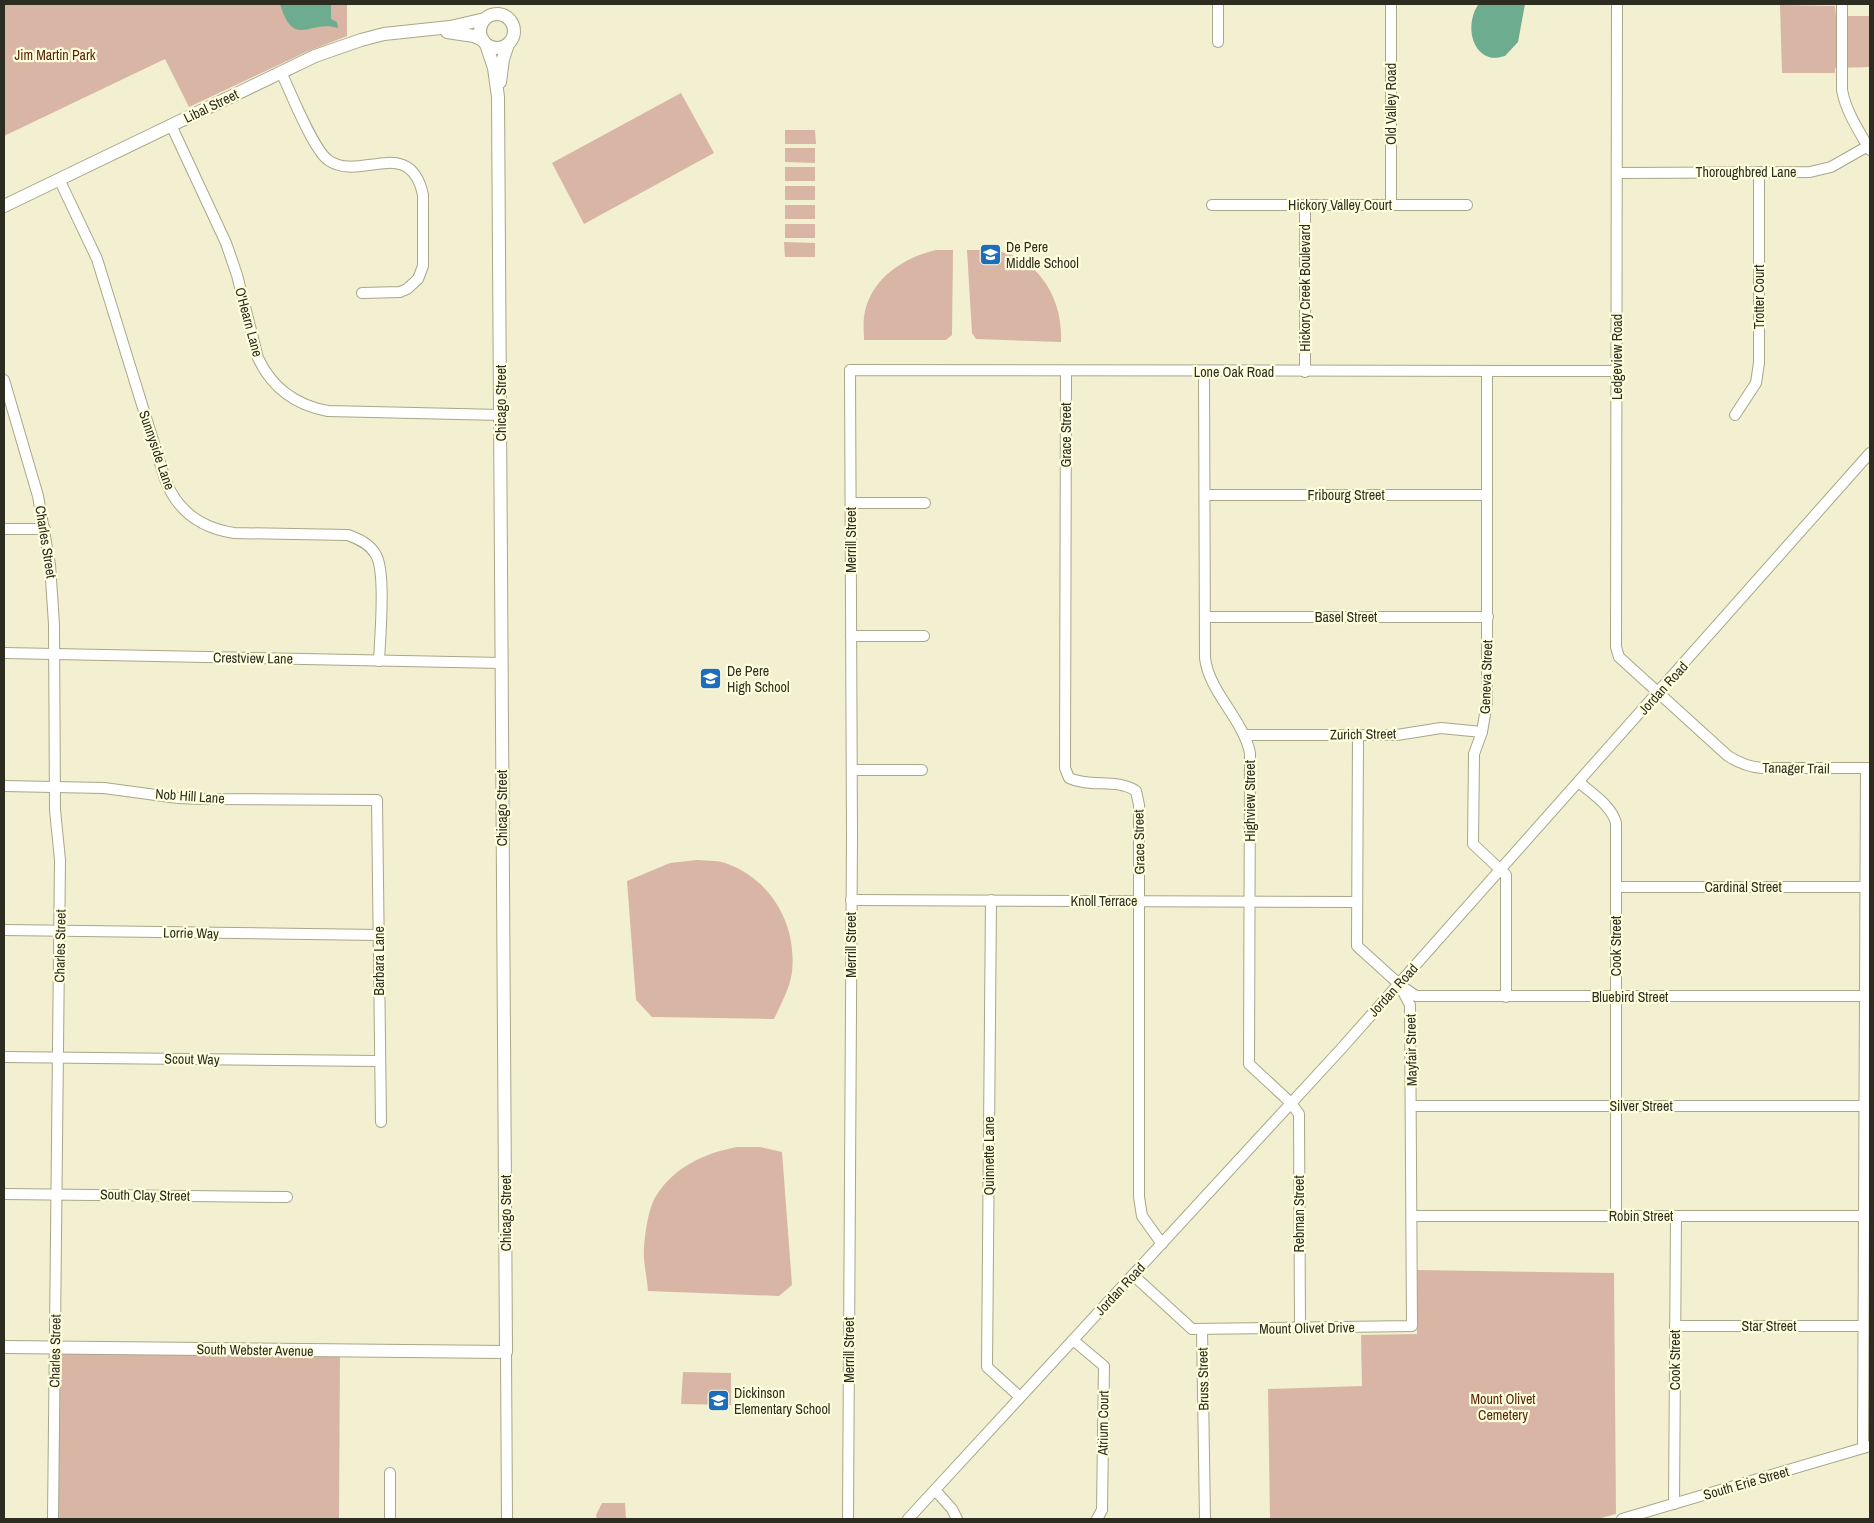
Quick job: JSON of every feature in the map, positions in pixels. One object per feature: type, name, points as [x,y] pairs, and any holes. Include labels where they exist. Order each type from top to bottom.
[{"type":"street","points":[[504,4],[507,17],[512,23],[514,36],[508,44],[500,48],[490,47],[484,42],[480,29],[489,13],[507,17]]},
{"type":"street","points":[[1218,4],[1218,42]]},
{"type":"street","name":"Old Valley Road","points":[[1391,4],[1391,205]]},
{"type":"street","name":"Ledgeview Road","points":[[1617,4],[1616,647],[1619,657],[1658,693]]},
{"type":"street","points":[[1842,4],[1842,90],[1848,111],[1869,148]]},
{"type":"street","name":"Libal Street","points":[[4,206],[315,56],[384,34],[427,31],[450,27],[489,13]]},
{"type":"street","name":"Libal Street","points":[[427,31],[467,35],[484,42]]},
{"type":"street","name":"Chicago Street","points":[[484,42],[494,68],[498,97],[507,1519]]},
{"type":"street","name":"Chicago Street","points":[[498,97],[503,59],[508,44]]},
{"type":"street","points":[[281,72],[317,147],[327,159],[344,167],[385,162],[394,163],[405,167],[412,173],[421,187],[423,195],[423,266],[418,279],[407,289],[400,292],[362,293]]},
{"type":"street","name":"O'Hearn Lane","points":[[171,125],[226,243],[237,275],[258,358],[263,370],[280,390],[303,404],[328,411],[501,414]]},
{"type":"street","name":"Thoroughbred Lane","points":[[1618,173],[1819,171],[1869,148]]},
{"type":"street","name":"Trotter Court","points":[[1734,414],[1756,383],[1759,363],[1759,172]]},
{"type":"street","name":"Sunnyside Lane","points":[[59,179],[97,259],[165,479],[172,496],[187,514],[197,521],[220,531],[348,536],[364,542],[377,556],[381,572],[379,661]]},
{"type":"street","name":"Hickory Valley Court","points":[[1212,205],[1467,205]]},
{"type":"street","name":"Hickory Creek Boulevard","points":[[1305,205],[1305,372]]},
{"type":"street","name":"Lone Oak Road","points":[[850,370],[1066,372],[1617,371]]},
{"type":"street","name":"Merrill Street","points":[[848,1519],[852,900],[850,370]]},
{"type":"street","name":"Grace Street","points":[[1066,372],[1066,768],[1069,778],[1078,782],[1128,786],[1136,791],[1139,805],[1138,1196],[1142,1216],[1162,1244]]},
{"type":"street","name":"Highview Street","points":[[1204,372],[1205,658],[1208,672],[1244,735],[1250,753],[1249,1064],[1291,1103]]},
{"type":"street","name":"Geneva Street","points":[[1488,372],[1487,702],[1482,732],[1474,754],[1473,844],[1501,869]]},
{"type":"street","name":"Charles Street","points":[[4,380],[32,471],[45,530],[53,594],[54,787],[60,860],[53,1519]]},
{"type":"street","name":"Jordan Road","points":[[908,1519],[1399,984],[1870,453]]},
{"type":"street","name":"Fribourg Street","points":[[1205,495],[1488,495]]},
{"type":"street","points":[[851,503],[925,503]]},
{"type":"street","points":[[4,529],[45,530]]},
{"type":"street","name":"Basel Street","points":[[1205,617],[1488,617]]},
{"type":"street","points":[[851,636],[924,636]]},
{"type":"street","name":"Crestview Lane","points":[[4,653],[502,663]]},
{"type":"street","name":"Tanager Trail","points":[[1658,693],[1728,756],[1745,765],[1762,768],[1868,768]]},
{"type":"street","name":"Zurich Street","points":[[1244,735],[1397,735],[1441,728],[1482,732]]},
{"type":"street","name":"Mayfair Street","points":[[1358,735],[1357,946],[1399,984],[1410,1006],[1412,1326]]},
{"type":"street","points":[[1866,1447],[1863,1326],[1867,1216],[1865,996],[1868,887],[1868,768]]},
{"type":"street","points":[[852,770],[922,770]]},
{"type":"street","name":"Cook Street","points":[[1579,782],[1606,806],[1616,823],[1616,1216]]},
{"type":"street","name":"Nob Hill Lane","points":[[4,786],[104,788],[178,798],[202,799],[377,800]]},
{"type":"street","name":"Barbara Lane","points":[[377,800],[380,1122]]},
{"type":"street","points":[[1501,869],[1506,875],[1506,996]]},
{"type":"street","name":"Cardinal Street","points":[[1616,887],[1868,887]]},
{"type":"street","name":"Knoll Terrace","points":[[852,900],[1357,902]]},
{"type":"street","name":"Quinnette Lane","points":[[991,900],[987,1367],[1020,1397]]},
{"type":"street","name":"Lorrie Way","points":[[4,930],[379,935]]},
{"type":"street","name":"Bluebird Street","points":[[1399,984],[1416,996],[1865,996]]},
{"type":"street","name":"Scout Way","points":[[4,1057],[380,1062]]},
{"type":"street","name":"Rebman Street","points":[[1291,1103],[1299,1114],[1300,1328]]},
{"type":"street","name":"Silver Street","points":[[1412,1106],[1867,1106]]},
{"type":"street","name":"South Clay Street","points":[[4,1194],[287,1197]]},
{"type":"street","name":"Robin Street","points":[[1412,1216],[1867,1216]]},
{"type":"street","name":"Cook Street","points":[[1674,1504],[1676,1216]]},
{"type":"street","name":"Bruss Street","points":[[1133,1275],[1192,1329],[1202,1329],[1205,1519]]},
{"type":"street","name":"Mount Olivet Drive","points":[[1202,1329],[1412,1326]]},
{"type":"street","name":"Star Street","points":[[1675,1326],[1863,1326]]},
{"type":"street","name":"Atrium Court","points":[[1073,1340],[1104,1366],[1102,1510],[1097,1519]]},
{"type":"street","name":"South Webster Avenue","points":[[4,1347],[506,1352]]},
{"type":"street","name":"South Erie Street","points":[[1622,1519],[1866,1447]]},
{"type":"street","points":[[390,1473],[390,1519]]},
{"type":"street","points":[[935,1490],[952,1509],[957,1519]]},
{"type":"green space","name":"Jim Martin Park","points":[[4,4],[347,4],[347,36],[306,52],[189,107],[165,59],[4,136]]},
{"type":"green space","points":[[1780,5],[1835,6],[1836,16],[1870,16],[1870,67],[1835,68],[1835,73],[1782,73]]},
{"type":"green space","points":[[681,93],[714,153],[584,224],[552,163]]},
{"type":"green space","points":[[785,130],[815,130],[816,144],[785,144]]},
{"type":"green space","points":[[785,148],[815,148],[815,163],[785,162]]},
{"type":"green space","points":[[785,167],[815,167],[815,181],[785,181]]},
{"type":"green space","points":[[785,186],[815,186],[815,200],[785,200]]},
{"type":"green space","points":[[785,205],[815,205],[815,219],[785,219]]},
{"type":"green space","points":[[785,224],[815,224],[815,238],[785,238]]},
{"type":"green space","points":[[784,242],[815,243],[815,257],[785,257]]},
{"type":"green space","points":[[936,250],[953,250],[952,335],[946,340],[864,340],[864,320],[867,304],[880,282],[900,265]]},
{"type":"green space","points":[[967,250],[1006,253],[1019,259],[1041,276],[1059,314],[1061,342],[976,339],[972,333]]},
{"type":"green space","points":[[697,860],[724,863],[744,872],[757,881],[769,893],[786,922],[790,938],[792,972],[787,990],[774,1019],[652,1017],[636,1000],[627,881],[670,863]]},
{"type":"green space","points":[[737,1147],[760,1147],[782,1152],[792,1285],[779,1296],[648,1291],[644,1243],[649,1215],[656,1196],[663,1186],[681,1169],[702,1157]]},
{"type":"green space","name":"Mount Olivet Cemetery","points":[[1417,1270],[1614,1273],[1616,1514],[1597,1519],[1270,1519],[1268,1389],[1362,1386],[1361,1335],[1417,1334]]},
{"type":"green space","points":[[56,1347],[340,1351],[339,1519],[53,1519]]},
{"type":"green space","points":[[683,1372],[731,1373],[731,1405],[681,1404]]},
{"type":"green space","points":[[602,1503],[625,1503],[626,1519],[597,1519],[596,1515]]},
{"type":"shaded area","points":[[280,4],[331,4],[331,19],[337,22],[338,28],[328,26],[304,30],[297,29],[291,26],[285,18]]},
{"type":"shaded area","points":[[1477,4],[1525,4],[1518,42],[1505,56],[1491,58],[1477,48],[1471,27]]},
{"type":"place","name":"De Pere Middle School","points":[[990,255]]},
{"type":"place","name":"De Pere High School","points":[[711,679]]},
{"type":"place","name":"Dickinson Elementary School","points":[[718,1401]]}]
